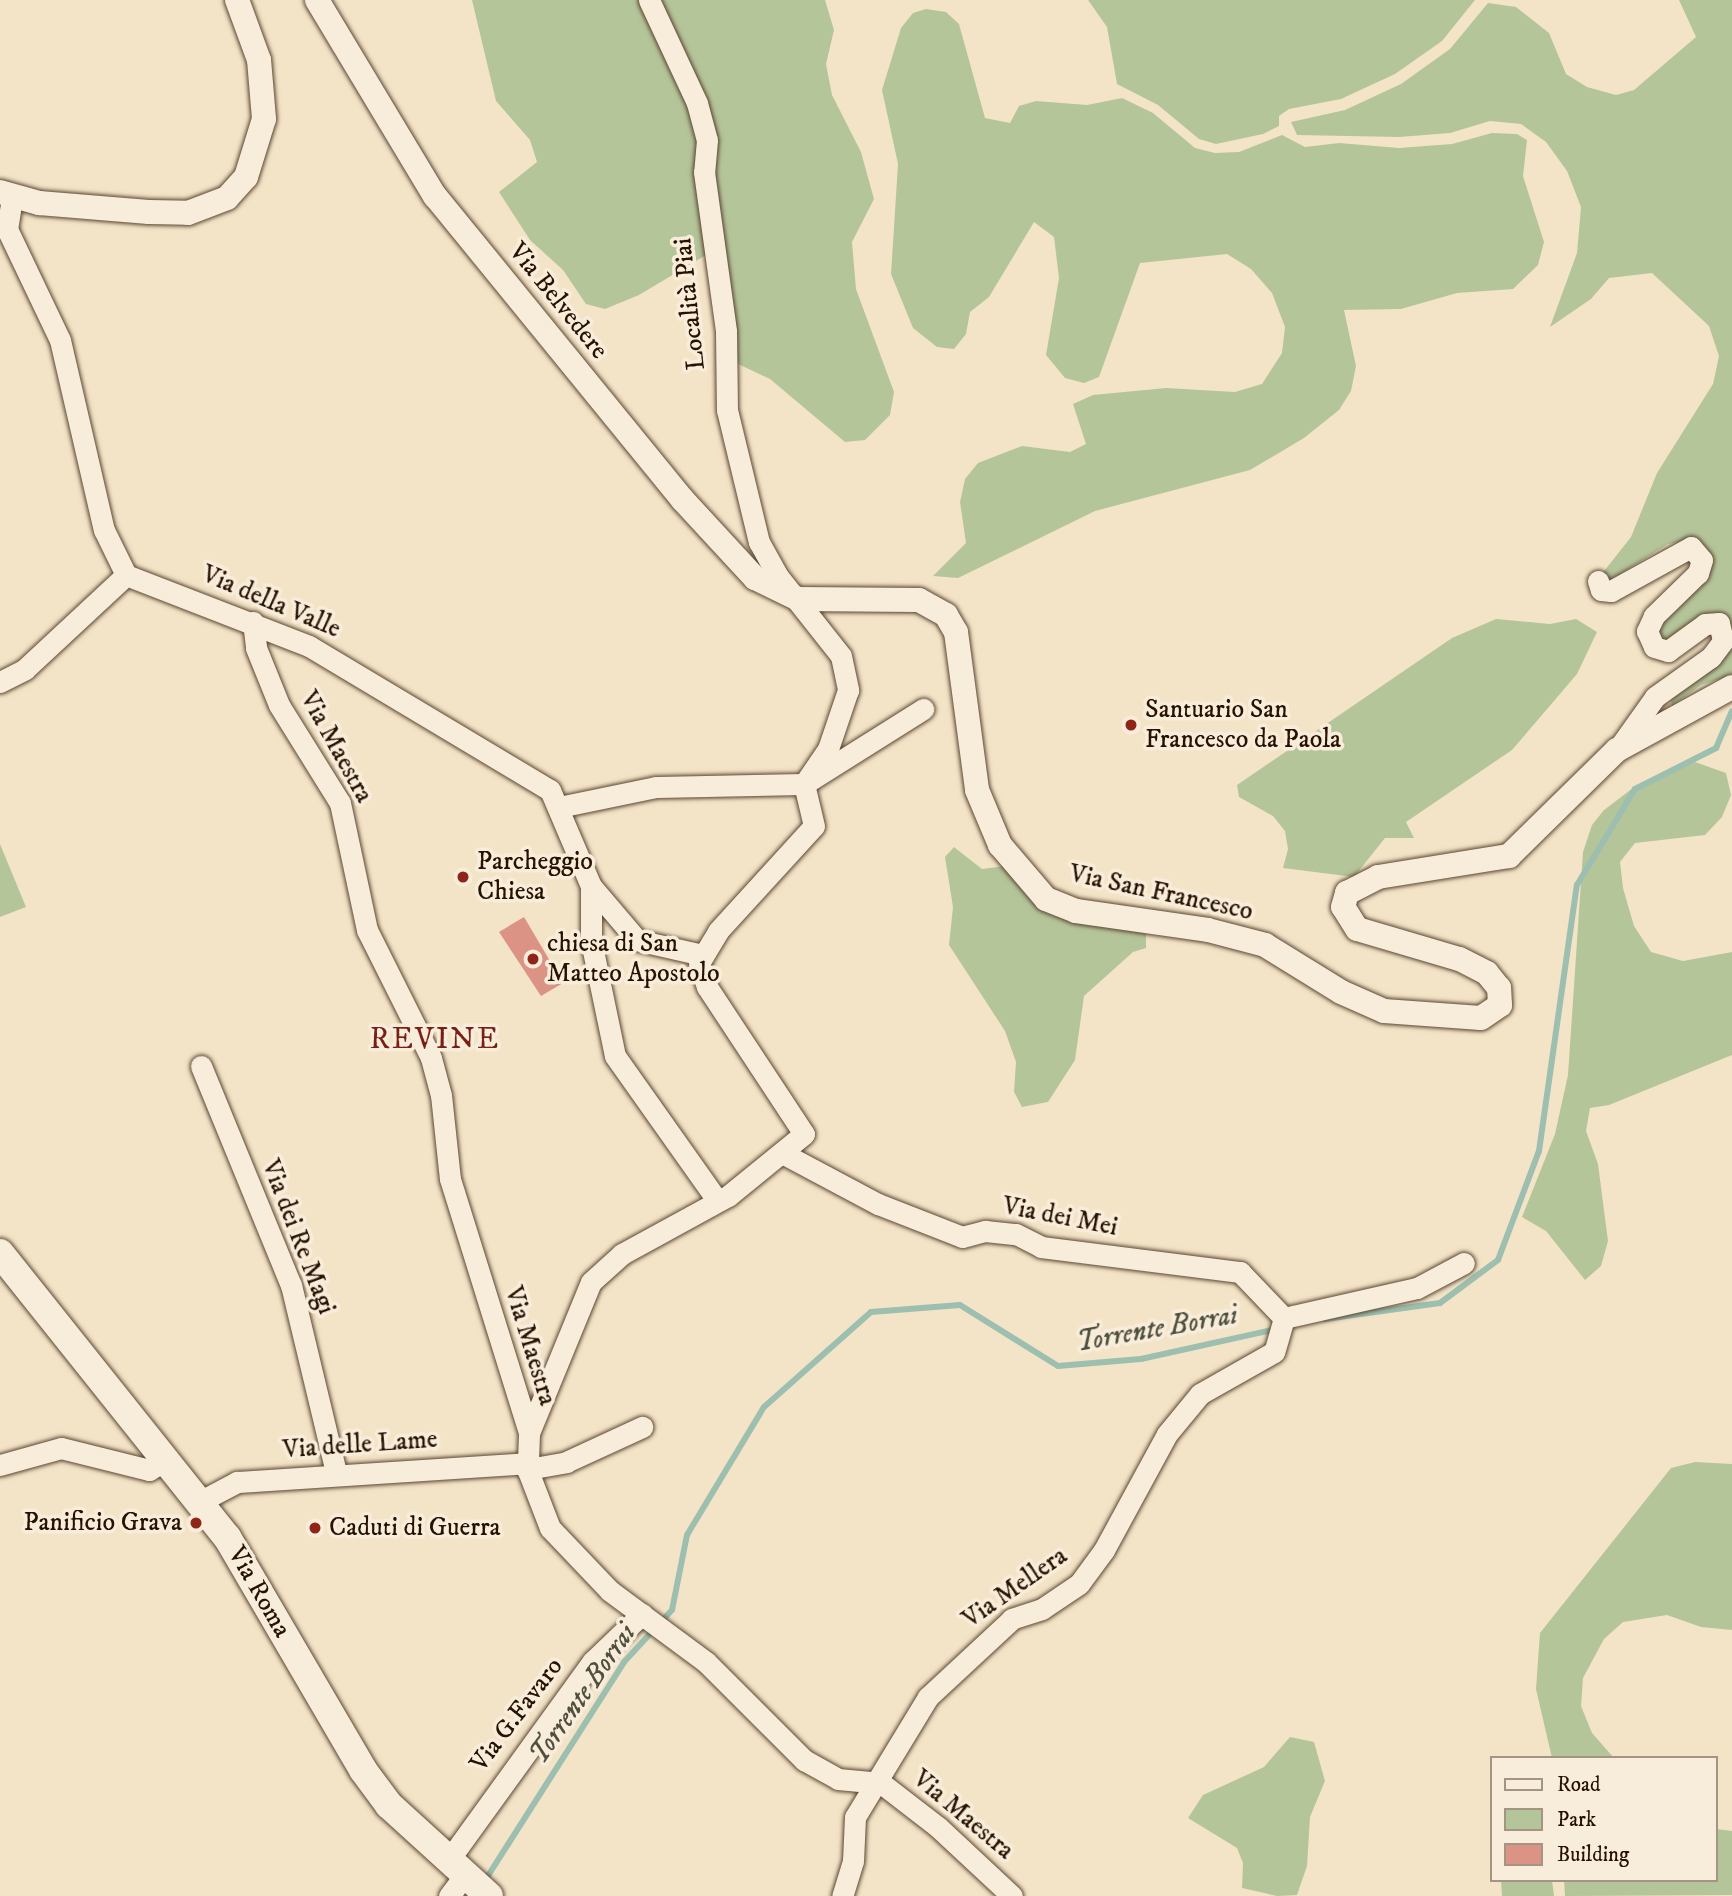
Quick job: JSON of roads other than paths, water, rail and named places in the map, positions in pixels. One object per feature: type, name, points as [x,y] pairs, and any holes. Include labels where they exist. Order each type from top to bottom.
[{"type":"main road","name":"Via Roma","points":[[0,1253],[201,1501],[248,1571],[363,1770],[389,1805],[464,1882]]},
{"type":"street","points":[[0,682],[25,668],[127,575],[104,530],[60,340],[7,229],[6,195],[175,213],[227,198],[246,177],[264,119],[258,60],[237,0]]},
{"type":"street","name":"Via Belvedere","points":[[317,0],[435,195],[682,499],[755,578],[797,599]]},
{"type":"street","name":"Località Piai","points":[[649,0],[697,103],[707,141],[704,172],[726,331],[727,410],[759,542],[797,599]]},
{"type":"street","points":[[1598,581],[1601,590],[1611,591],[1691,547],[1702,559],[1698,573],[1654,616],[1647,631],[1654,647],[1668,651],[1705,624],[1720,623],[1723,641],[1711,657],[1655,697],[1617,750]]},
{"type":"street","name":"Via della Valle","points":[[127,575],[309,646],[505,760],[550,790],[591,886]]},
{"type":"street","points":[[529,1433],[591,1282],[622,1254],[717,1200],[804,1134],[707,988],[700,972],[703,955],[814,826],[804,784],[828,748],[848,690],[841,656],[797,599]]},
{"type":"street","name":"Via San Francesco","points":[[797,599],[919,600],[946,615],[956,632],[977,790],[1000,845],[1046,899],[1076,911],[1208,930],[1265,945],[1341,992],[1384,1012],[1481,1018],[1500,1005],[1499,988],[1487,973],[1460,959],[1357,929],[1343,907],[1347,893],[1378,877],[1509,856],[1617,750],[1732,687]]},
{"type":"street","name":"Via Maestra","points":[[253,622],[256,648],[279,705],[340,803],[367,930],[431,1058],[441,1095],[450,1179],[529,1433],[527,1466],[550,1528],[601,1583],[686,1648],[804,1760],[838,1779],[876,1783],[939,1827],[1012,1896]]},
{"type":"street","points":[[559,807],[656,787],[804,784],[923,709]]},
{"type":"street","points":[[591,886],[637,940],[703,955]]},
{"type":"street","points":[[591,886],[591,941],[615,1056],[717,1200]]},
{"type":"street","name":"Via dei Re Magi","points":[[201,1066],[291,1284],[335,1473]]},
{"type":"street","name":"Via dei Mei","points":[[782,1153],[878,1204],[962,1237],[985,1231],[1016,1234],[1041,1247],[1240,1272],[1283,1324]]},
{"type":"street","points":[[1283,1324],[1417,1288],[1464,1263]]},
{"type":"street","name":"Via Mellera","points":[[842,1896],[853,1861],[855,1817],[928,1697],[985,1640],[1012,1619],[1042,1609],[1079,1584],[1104,1550],[1146,1464],[1200,1394],[1274,1352],[1283,1324]]},
{"type":"street","name":"Via delle Lame","points":[[201,1501],[237,1482],[335,1473],[527,1466],[566,1462],[642,1427]]},
{"type":"street","points":[[0,1465],[61,1448],[149,1470],[168,1459]]},
{"type":"street","name":"Via G.Favaro","points":[[464,1882],[593,1661],[646,1618]]},
{"type":"waterway","name":"Torrente Borrai","points":[[1325,1319],[1440,1303],[1498,1260],[1539,1151],[1577,885],[1635,789],[1716,748],[1732,711]]},
{"type":"waterway","name":"Torrente Borrai","points":[[484,1882],[624,1662],[672,1610],[687,1535],[764,1407],[871,1312],[960,1305],[1058,1366],[1141,1359],[1276,1329]]},
{"type":"place","name":"Santuario San Francesco da Paola","points":[[1131,725]]},
{"type":"place","name":"Parcheggio Chiesa","points":[[463,877]]},
{"type":"place","name":"chiesa di San Matteo Apostolo","points":[[533,959]]},
{"type":"place","name":"Panificio Grava","points":[[196,1523]]},
{"type":"place","name":"Caduti di Guerra","points":[[315,1528]]},
{"type":"district","name":"REVINE","points":[[435,1040]]}]
